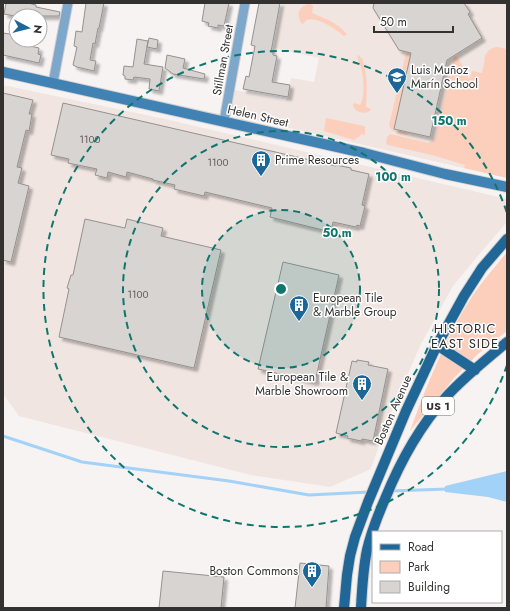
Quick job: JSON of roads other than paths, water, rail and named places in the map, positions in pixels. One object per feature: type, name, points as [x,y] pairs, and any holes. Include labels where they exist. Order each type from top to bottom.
[{"type":"main road","name":"Boston Avenue","points":[[344,608],[350,556],[361,520],[406,411],[437,345],[464,296],[482,268],[507,240]]},
{"type":"main road","name":"US 1","points":[[373,531],[390,486],[423,426],[446,397],[474,370],[507,342]]},
{"type":"main road","points":[[437,345],[474,370]]},
{"type":"main road","name":"US 1","points":[[360,608],[367,549],[372,533]]},
{"type":"street","points":[[53,83],[68,3]]},
{"type":"street","name":"Stillman Street","points":[[224,121],[245,3]]},
{"type":"street","name":"Helen Street","points":[[3,72],[224,121],[364,153],[445,174],[507,187]]},
{"type":"water","points":[[507,471],[507,502],[488,497],[445,492],[445,486]]},
{"type":"waterway","points":[[3,436],[82,462],[229,481],[309,495],[369,492]]},
{"type":"waterway","points":[[391,491],[447,489]]},
{"type":"place","name":"Luis Muñoz Marín School","points":[[397,94]]},
{"type":"place","name":"Prime Resources","points":[[261,177]]},
{"type":"place","name":"European Tile & Marble Group","points":[[299,322]]},
{"type":"place","name":"European Tile & Marble Showroom","points":[[362,401]]},
{"type":"place","name":"Boston Commons","points":[[312,588]]},
{"type":"district","name":"HISTORIC EAST SIDE","points":[[465,336]]}]
